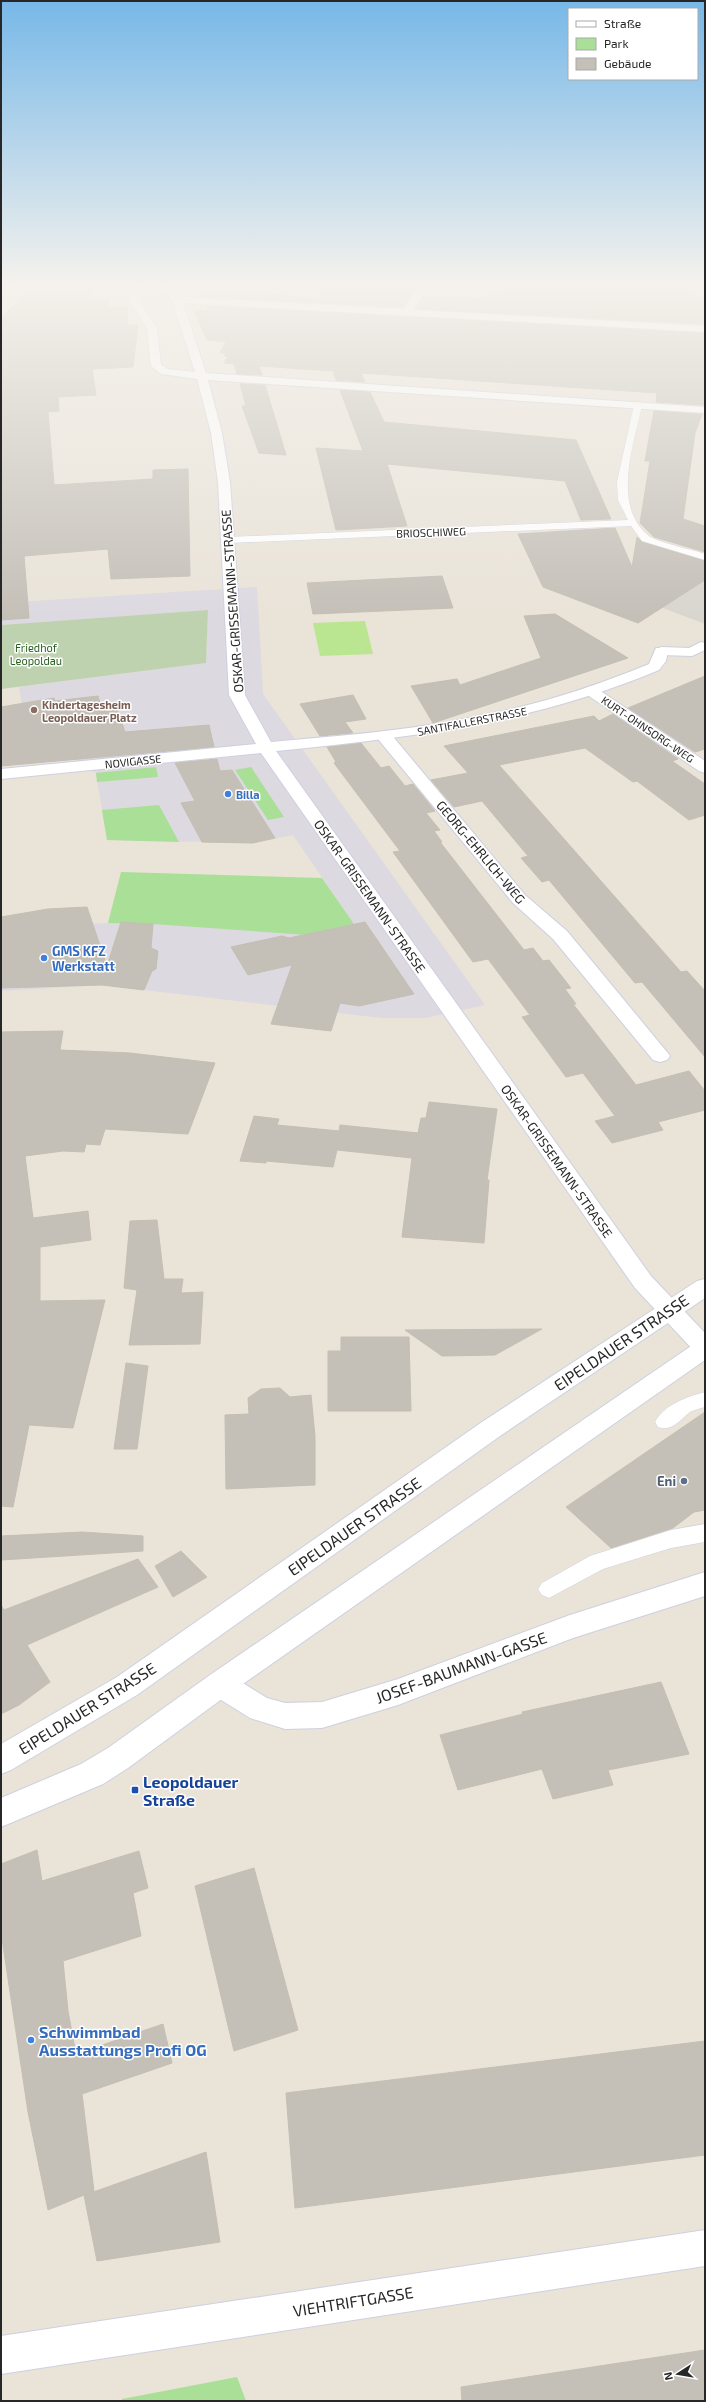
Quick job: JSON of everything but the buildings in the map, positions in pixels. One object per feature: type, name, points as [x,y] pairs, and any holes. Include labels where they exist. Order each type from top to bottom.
[{"type":"street","name":"OSKAR-GRISSEMANN-STRASSE","points":[[207,393],[220,452],[229,540],[237,695],[243,709],[266,748],[643,1282],[667,1310],[705,1348]]},
{"type":"street","points":[[459,393],[705,410]]},
{"type":"street","name":"SANTIFALLERSTRASSE","points":[[266,748],[384,736],[490,719],[591,691],[654,667],[659,661],[661,651],[692,652],[701,646]]},
{"type":"street","name":"KURT-OHNSORG-WEG","points":[[591,691],[705,768]]},
{"type":"street","name":"GEORG-EHRLICH-WEG","points":[[384,736],[519,899],[560,935],[660,1056]]},
{"type":"street","name":"NOVIGASSE","points":[[1,774],[266,748]]},
{"type":"street","name":"EIPELDAUER STRASSE","points":[[1,1760],[126,1686],[491,1429],[667,1310],[705,1287]]},
{"type":"street","points":[[1,1813],[92,1774],[118,1758],[220,1684],[705,1348]]},
{"type":"street","name":"JOSEF-BAUMANN-GASSE","points":[[220,1684],[260,1709],[285,1716],[322,1715],[398,1692],[570,1627],[705,1584]]},
{"type":"street","name":"VIEHTRIFTGASSE","points":[[1,2355],[705,2248]]},
{"type":"lane","points":[[638,405],[622,482],[623,500],[634,523],[646,539],[705,557]]},
{"type":"lane","name":"BRIOSCHIWEG","points":[[229,540],[634,523]]},
{"type":"lane","points":[[665,1422],[685,1406],[705,1399]]},
{"type":"lane","points":[[549,1589],[597,1562],[671,1539],[705,1533]]},
{"type":"shaded area","points":[[705,580],[705,624],[663,608],[660,604]]},
{"type":"shaded area","points":[[257,587],[263,694],[485,1005],[425,1018],[382,1018],[102,985],[1,991],[1,934],[35,928],[121,922],[354,924],[293,835],[253,843],[107,840],[96,773],[76,762],[74,752],[22,705],[19,687],[206,663],[208,610],[1,625],[1,603]]},
{"type":"green space","name":"Friedhof Leopoldau","points":[[208,610],[206,663],[1,689],[1,625]]},
{"type":"green space","points":[[365,621],[373,654],[320,656],[313,623]]},
{"type":"green space","points":[[156,767],[158,777],[97,782],[96,773]]},
{"type":"green space","points":[[251,767],[284,817],[268,820],[235,770]]},
{"type":"green space","points":[[159,805],[179,842],[107,840],[102,810]]},
{"type":"green space","points":[[121,872],[322,878],[354,924],[307,935],[153,924],[108,923]]},
{"type":"green space","points":[[237,2377],[246,2401],[122,2401],[122,2399]]},
{"type":"place","name":"Kindertagesheim Leopoldauer Platz","points":[[34,710]]},
{"type":"place","name":"Billa","points":[[228,794]]},
{"type":"place","name":"GMS KFZ Werkstatt","points":[[44,958]]},
{"type":"place","name":"Eni","points":[[684,1481]]},
{"type":"place","name":"Leopoldauer Straße","points":[[135,1790]]},
{"type":"place","name":"Schwimmbad Ausstattungs Profi OG","points":[[31,2040]]}]
